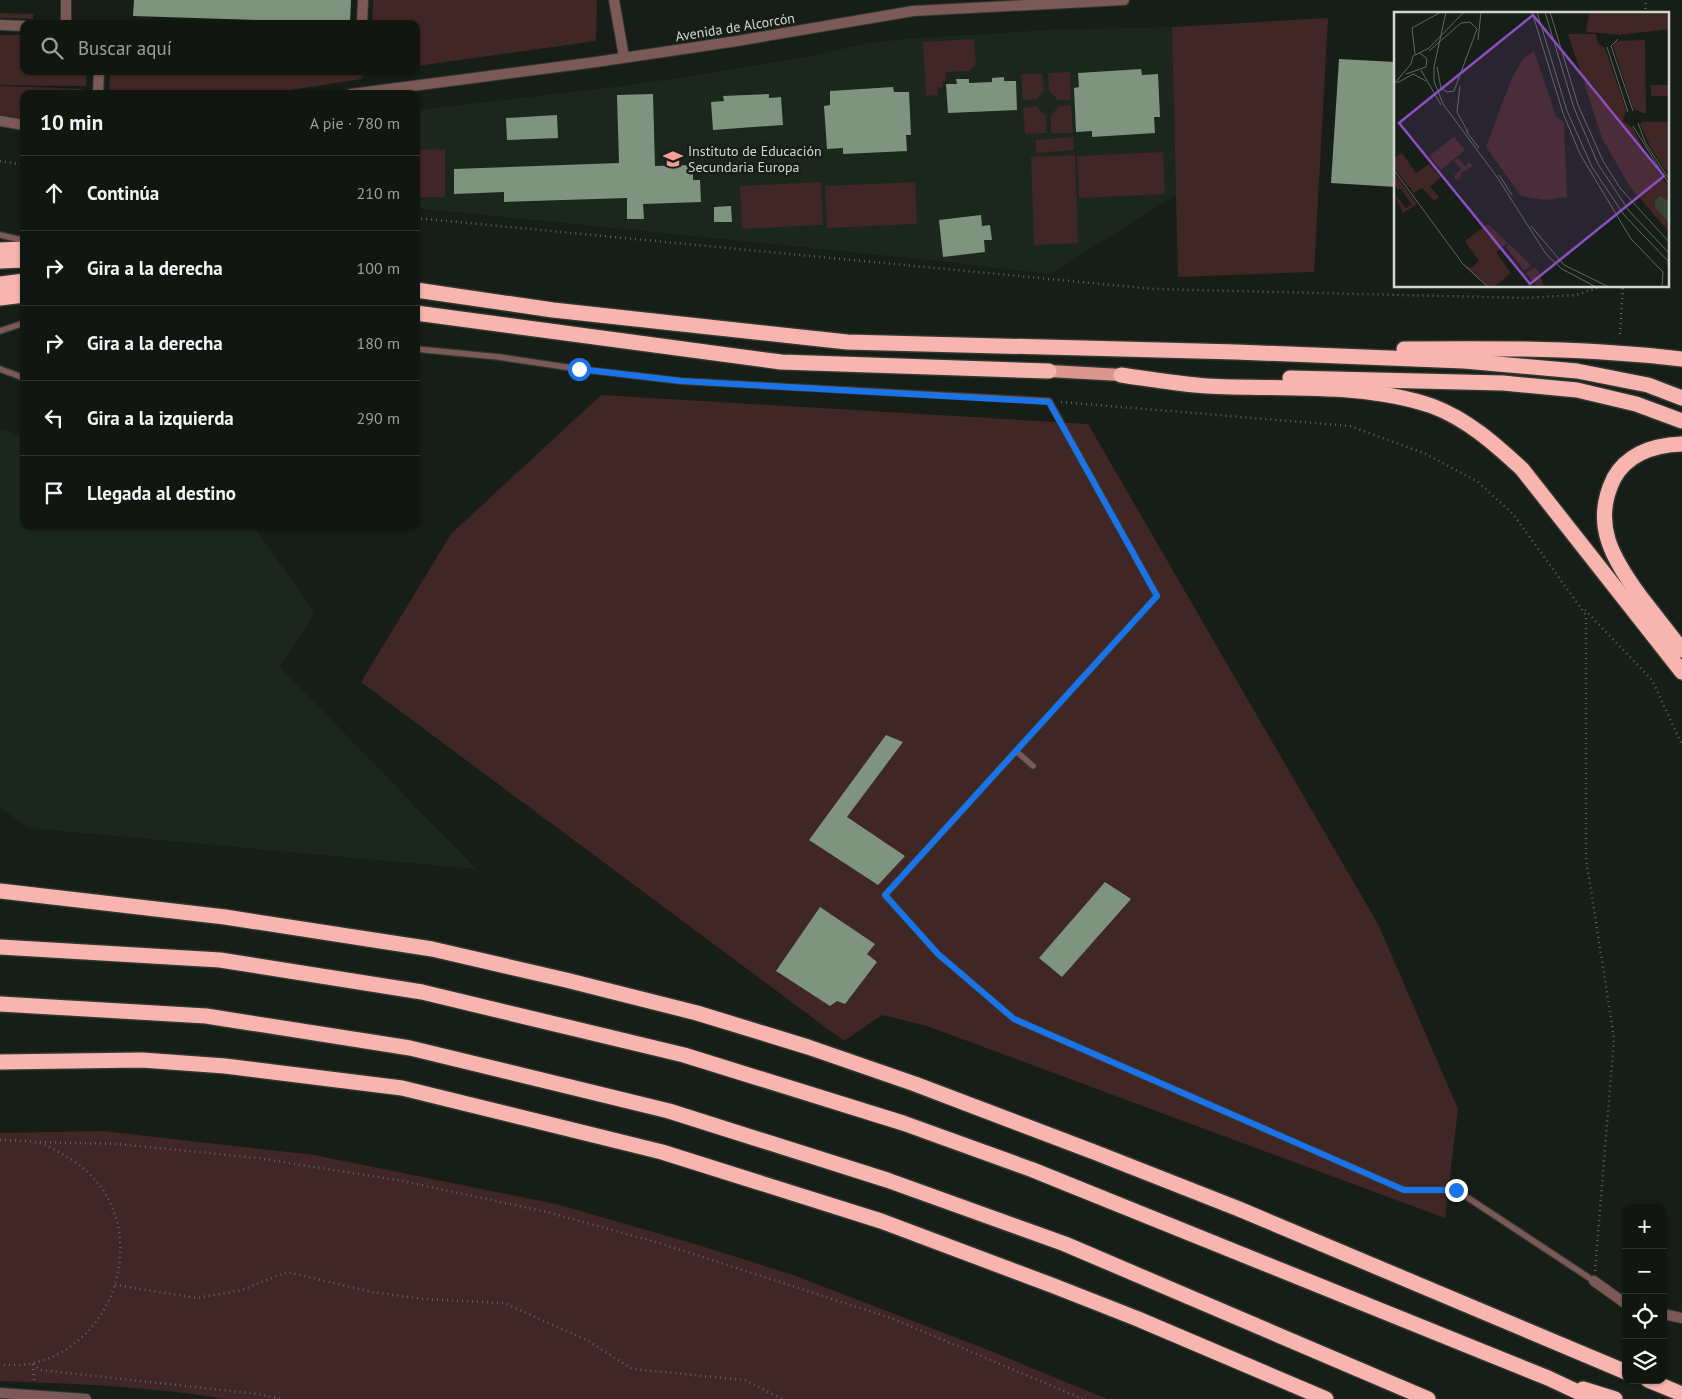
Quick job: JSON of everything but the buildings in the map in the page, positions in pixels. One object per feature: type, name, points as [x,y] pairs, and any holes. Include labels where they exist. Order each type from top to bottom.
[{"type":"highway","points":[[0,250],[20,249]]},
{"type":"highway","points":[[0,261],[20,260]]},
{"type":"highway","points":[[0,284],[20,282]]},
{"type":"highway","points":[[420,291],[553,310],[847,342],[1236,352],[1464,361],[1577,371],[1648,386],[1682,398]]},
{"type":"highway","points":[[0,298],[20,296]]},
{"type":"highway","points":[[420,314],[781,362],[1049,371]]},
{"type":"highway","points":[[1236,352],[1463,349],[1572,352],[1682,359]]},
{"type":"highway","points":[[1120,375],[1503,383],[1577,390],[1636,404],[1682,422]]},
{"type":"highway","points":[[1120,375],[1205,386],[1369,391],[1432,406],[1463,421],[1491,441],[1522,468],[1682,672]]},
{"type":"highway","points":[[1682,444],[1668,444],[1648,449],[1631,459],[1618,472],[1609,489],[1604,508],[1604,523],[1608,541],[1616,561],[1654,615],[1682,650]]},
{"type":"highway","points":[[0,891],[216,916],[432,949],[697,1013],[808,1047],[906,1081],[1094,1152],[1239,1209],[1622,1370]]},
{"type":"highway","points":[[0,947],[230,962],[422,992],[684,1055],[903,1123],[1033,1170],[1548,1378],[1592,1399]]},
{"type":"highway","points":[[0,1004],[206,1016],[410,1048],[669,1111],[887,1180],[1065,1244],[1428,1399]]},
{"type":"highway","points":[[0,1062],[142,1060],[225,1066],[402,1088],[662,1152],[881,1221],[1045,1282],[1138,1319],[1326,1399]]},
{"type":"highway","points":[[1548,1378],[1615,1399]]},
{"type":"highway","points":[[1658,1384],[1682,1394]]},
{"type":"main road","points":[[1049,371],[1120,375]]},
{"type":"street","points":[[66,0],[66,20]]},
{"type":"street","points":[[362,20],[363,0]]},
{"type":"street","points":[[614,0],[624,57]]},
{"type":"street","name":"Avenida de Alcorcón","points":[[381,90],[624,57],[805,30],[913,11],[1124,0]]},
{"type":"street","points":[[0,26],[20,26]]},
{"type":"street","points":[[98,90],[99,75]]},
{"type":"street","points":[[0,121],[20,124]]},
{"type":"street","points":[[1594,1281],[1622,1301]]},
{"type":"street","points":[[1667,1315],[1682,1318]]},
{"type":"street","points":[[0,1393],[86,1399]]},
{"type":"lane","points":[[0,235],[20,239]]},
{"type":"lane","points":[[0,332],[20,324]]},
{"type":"lane","points":[[420,349],[499,357],[681,381],[1049,402],[1157,596],[885,895],[938,954],[1014,1019],[1404,1190],[1456,1190],[1594,1281]]},
{"type":"lane","points":[[0,369],[20,376]]},
{"type":"lane","points":[[1016,751],[1033,766]]},
{"type":"path","points":[[0,161],[20,164]]},
{"type":"path","points":[[420,218],[1154,290],[1525,298],[1576,295],[1597,288]]},
{"type":"path","points":[[1620,334],[1623,288]]},
{"type":"path","points":[[1049,402],[1350,426],[1426,454],[1478,482],[1513,514],[1586,615],[1586,858],[1614,1038],[1594,1281]]},
{"type":"path","points":[[1580,606],[1652,680],[1682,745]]},
{"type":"path","points":[[0,1140],[117,1144],[258,1158],[403,1181],[547,1212],[659,1243],[891,1318],[1083,1399]]},
{"type":"path","points":[[0,1365],[33,1364],[61,1353],[92,1329],[110,1299],[115,1285],[121,1250],[118,1220],[109,1198],[84,1167],[64,1155],[35,1142]]},
{"type":"path","points":[[115,1285],[197,1298],[242,1290],[287,1272],[372,1292],[414,1298],[504,1303],[587,1340],[632,1369],[745,1380],[782,1399]]},
{"type":"path","points":[[33,1364],[34,1381]]},
{"type":"path","points":[[33,1364],[40,1370],[258,1394],[282,1399]]},
{"type":"shaded area","points":[[373,0],[597,0],[596,41],[420,65],[420,20],[372,20]]},
{"type":"shaded area","points":[[0,13],[33,14],[33,19],[0,18]]},
{"type":"shaded area","points":[[1328,18],[1314,272],[1178,277],[1172,27]]},
{"type":"shaded area","points":[[1172,27],[1181,192],[1050,274],[420,208],[420,110],[678,78],[813,56],[867,43],[1050,30]]},
{"type":"shaded area","points":[[0,35],[20,35],[20,75],[86,75],[86,86],[0,85]]},
{"type":"shaded area","points":[[974,39],[976,64],[969,71],[946,72],[946,81],[942,81],[943,87],[938,88],[938,95],[926,96],[923,42]]},
{"type":"shaded area","points":[[1070,72],[1071,100],[1058,100],[1049,91],[1048,73]]},
{"type":"shaded area","points":[[1021,74],[1042,74],[1044,90],[1037,99],[1023,101]]},
{"type":"shaded area","points":[[110,75],[363,75],[361,79],[291,90],[109,90]]},
{"type":"shaded area","points":[[0,86],[83,89],[20,90],[20,118],[0,115]]},
{"type":"shaded area","points":[[1071,105],[1073,133],[1051,133],[1051,115],[1059,106]]},
{"type":"shaded area","points":[[1036,106],[1046,116],[1046,133],[1025,134],[1023,108]]},
{"type":"shaded area","points":[[1073,137],[1074,150],[1036,153],[1036,140]]},
{"type":"shaded area","points":[[445,149],[445,197],[420,197],[420,150]]},
{"type":"shaded area","points":[[1163,152],[1165,194],[1079,198],[1077,156]]},
{"type":"shaded area","points":[[1075,155],[1078,243],[1034,245],[1031,157]]},
{"type":"shaded area","points":[[821,182],[823,225],[742,229],[740,186]]},
{"type":"shaded area","points":[[915,182],[917,224],[827,228],[825,186]]},
{"type":"shaded area","points":[[601,395],[1088,424],[1379,926],[1458,1109],[1445,1218],[927,1026],[882,1015],[844,1041],[361,682],[451,534]]},
{"type":"shaded area","points":[[0,429],[20,435],[20,530],[257,530],[314,613],[280,667],[476,869],[29,828],[0,808]]},
{"type":"shaded area","points":[[103,1131],[314,1155],[556,1204],[695,1244],[793,1275],[986,1349],[1107,1399],[224,1399],[140,1388],[0,1381],[0,1133]]},
{"type":"place","name":"Instituto de Educación Secundaria Europa","points":[[673,159]]},
{"type":"route","points":[[579,369],[681,381],[1049,402],[1157,596],[885,895],[938,954],[1014,1019],[1404,1190],[1456,1190]]}]
